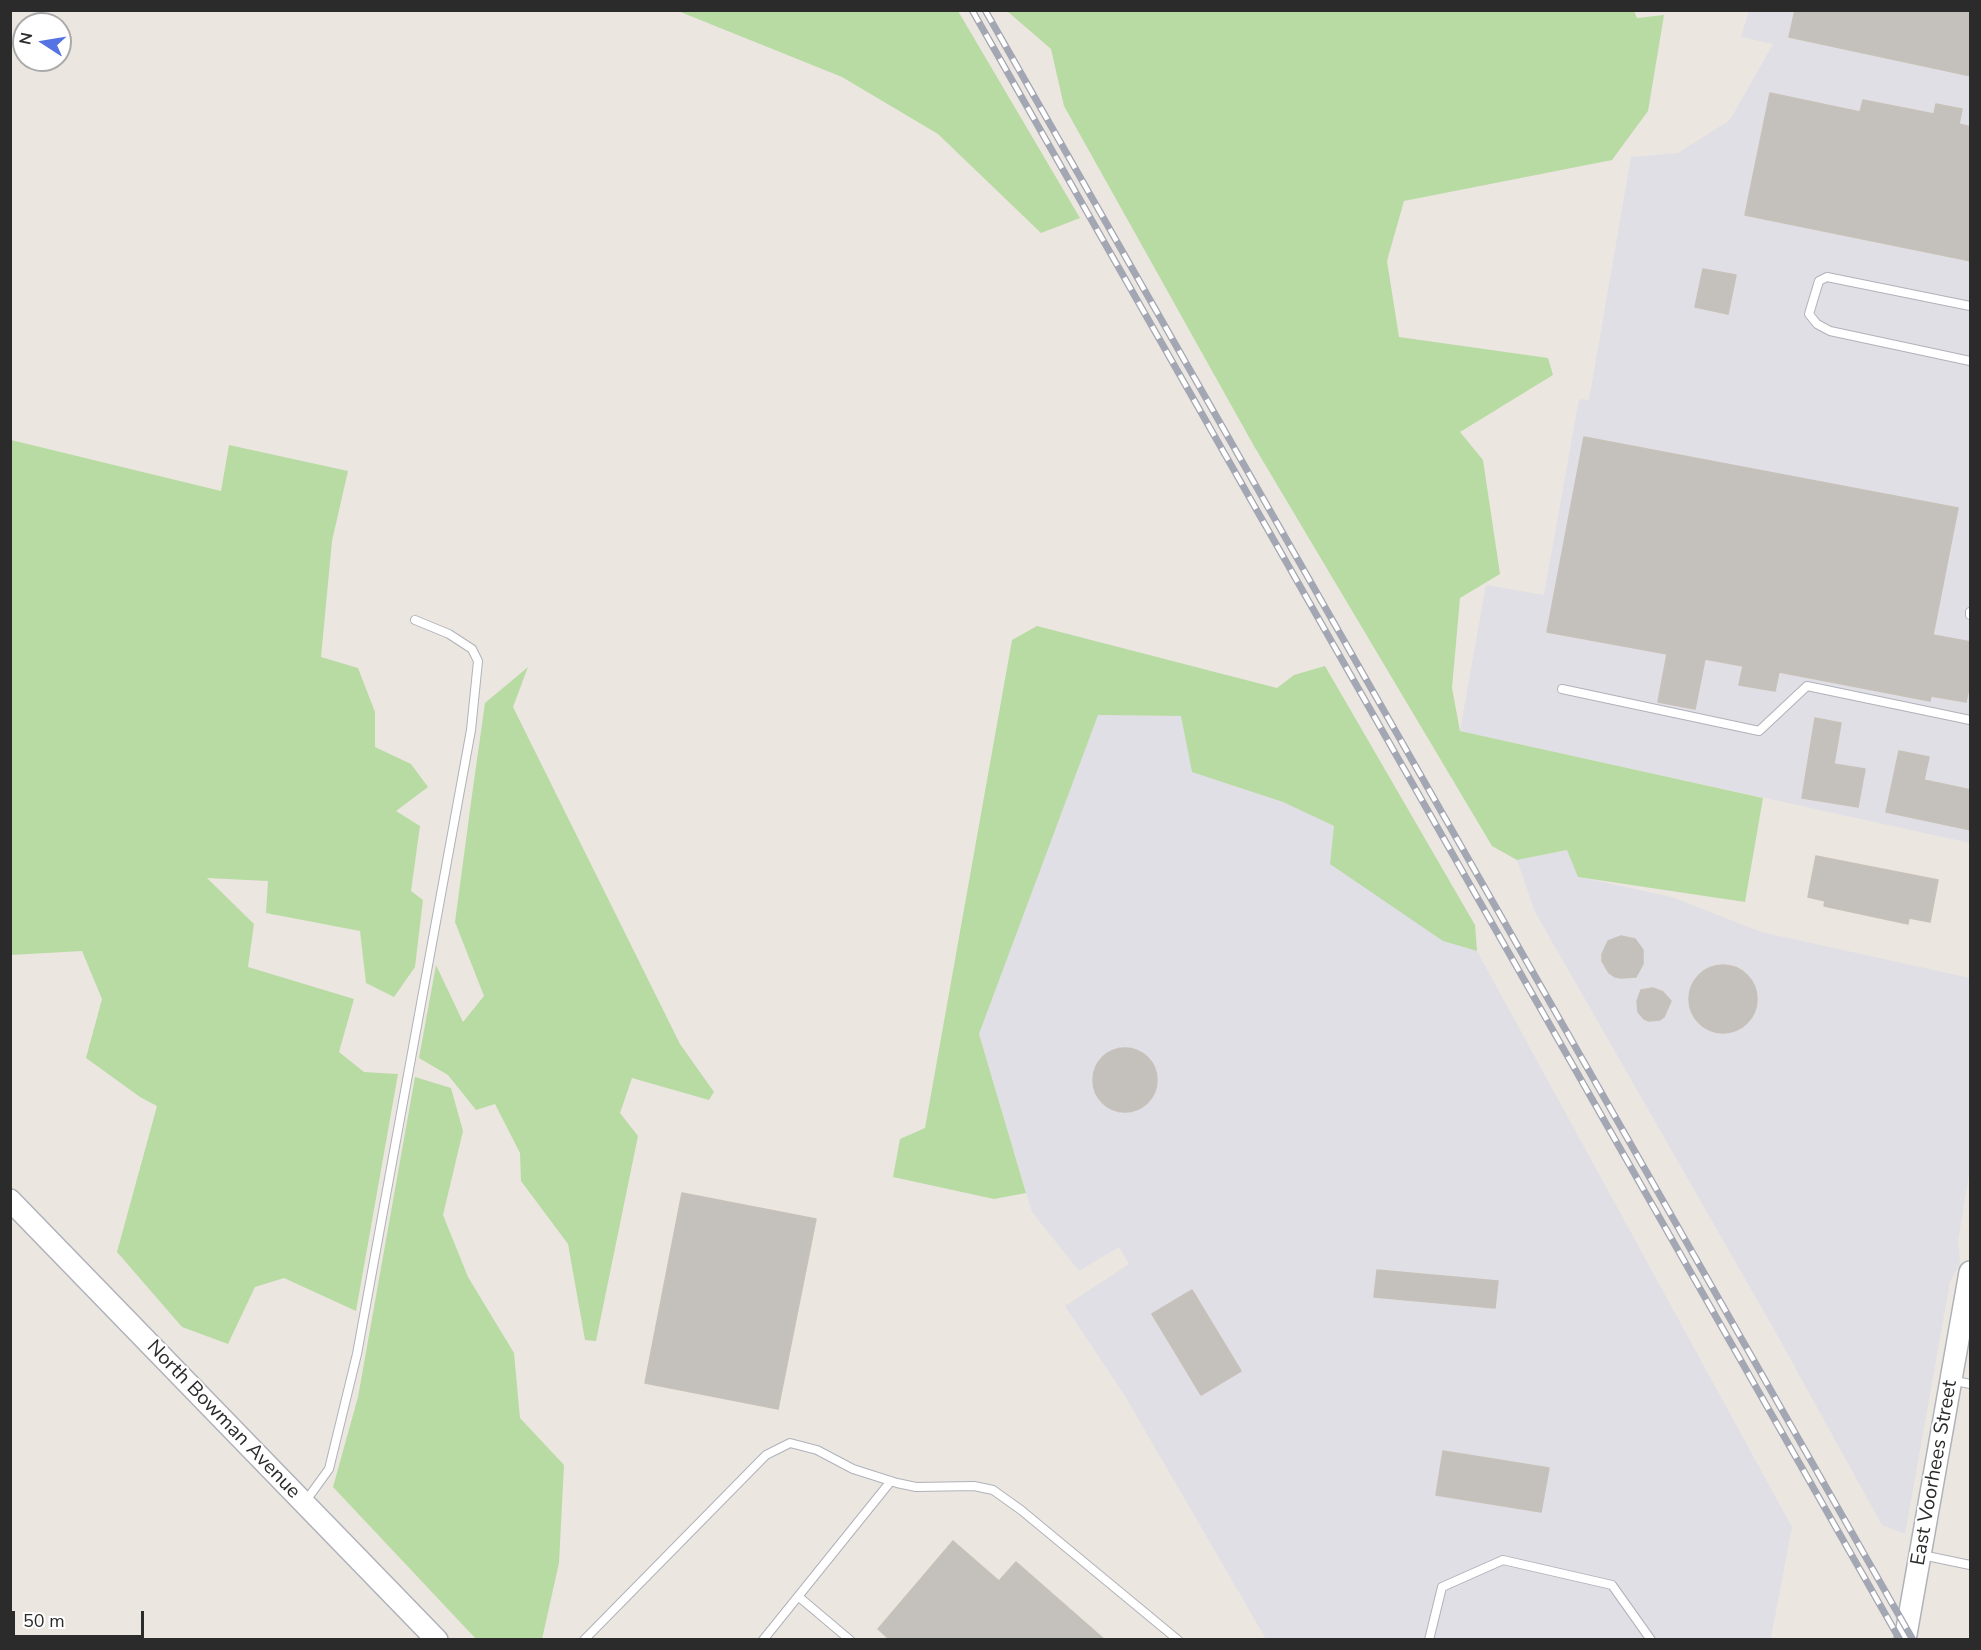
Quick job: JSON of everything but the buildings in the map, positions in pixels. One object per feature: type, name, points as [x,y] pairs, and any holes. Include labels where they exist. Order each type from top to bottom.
[{"type":"street","name":"North Bowman Avenue","points":[[10,1200],[437,1640]]},
{"type":"street","name":"East Voorhees Street","points":[[1905,1640],[1921,1554],[1961,1382],[1971,1272]]},
{"type":"lane","points":[[1971,306],[1827,277],[1819,281],[1809,314],[1817,324],[1830,331],[1971,362]]},
{"type":"lane","points":[[304,1503],[329,1470],[357,1354],[471,730],[478,661],[472,649],[449,634],[415,620]]},
{"type":"lane","points":[[1562,688],[1759,731],[1807,686],[1971,720]]},
{"type":"lane","points":[[584,1640],[766,1455],[790,1443],[817,1450],[853,1469],[916,1487],[974,1486],[993,1490],[1022,1510],[1178,1640]]},
{"type":"lane","points":[[763,1640],[891,1481]]},
{"type":"lane","points":[[1921,1554],[1971,1565]]},
{"type":"lane","points":[[1430,1640],[1442,1587],[1503,1560],[1612,1585],[1650,1640]]},
{"type":"lane","points":[[799,1597],[850,1640]]},
{"type":"shaded area","points":[[1749,11],[1970,11],[1970,843],[1460,731],[1486,585],[1544,595],[1579,399],[1589,400],[1631,157],[1678,153],[1730,120],[1773,44],[1741,37]]},
{"type":"shaded area","points":[[1097,715],[1181,716],[1283,802],[1334,826],[1443,941],[1477,951],[1792,1527],[1771,1638],[1774,1639],[1266,1639],[1125,1396],[1065,1306],[1129,1264],[1119,1247],[1079,1271],[1032,1212],[979,1034]]},
{"type":"shaded area","points":[[1567,850],[1579,877],[1672,897],[1761,932],[1970,978],[1970,1169],[1958,1241],[1960,1263],[1950,1282],[1905,1534],[1882,1525],[1771,1324],[1535,912],[1517,860]]},
{"type":"green space","points":[[678,11],[958,11],[1080,218],[1041,233],[938,134],[842,77]]},
{"type":"green space","points":[[1007,11],[1634,11],[1637,18],[1664,15],[1648,111],[1612,160],[1404,201],[1387,261],[1399,337],[1548,358],[1553,375],[1460,432],[1483,460],[1500,574],[1460,598],[1452,688],[1460,731],[1763,798],[1745,902],[1578,877],[1567,850],[1517,860],[1492,846],[1254,446],[1064,106],[1051,49]]},
{"type":"green space","points":[[11,440],[221,491],[229,445],[348,471],[332,541],[321,657],[358,668],[375,712],[375,747],[411,764],[428,787],[396,811],[420,826],[411,891],[423,900],[415,967],[394,997],[366,983],[360,931],[266,913],[268,881],[207,878],[254,924],[248,967],[354,999],[339,1052],[364,1072],[398,1074],[356,1311],[284,1278],[255,1287],[228,1344],[182,1327],[117,1252],[157,1106],[140,1097],[86,1058],[102,999],[82,951],[11,955]]},
{"type":"green space","points":[[1037,626],[1277,688],[1294,675],[1325,666],[1475,925],[1477,951],[1443,941],[1330,864],[1334,826],[1283,802],[1192,772],[1181,716],[1098,715],[979,1034],[1026,1193],[994,1199],[893,1177],[900,1139],[925,1128],[1012,640]]},
{"type":"green space","points":[[528,667],[513,707],[680,1044],[714,1092],[709,1100],[632,1078],[620,1113],[638,1136],[596,1341],[585,1340],[568,1244],[521,1181],[520,1153],[495,1104],[476,1110],[448,1075],[419,1058],[436,965],[463,1022],[484,996],[455,922],[485,703]]},
{"type":"green space","points":[[415,1077],[451,1088],[463,1131],[443,1215],[468,1277],[514,1353],[520,1418],[564,1465],[559,1563],[542,1639],[476,1639],[333,1487],[358,1397]]},
{"type":"railway","points":[[972,10],[1900,1640]]},
{"type":"railway","points":[[985,10],[1913,1640]]}]
